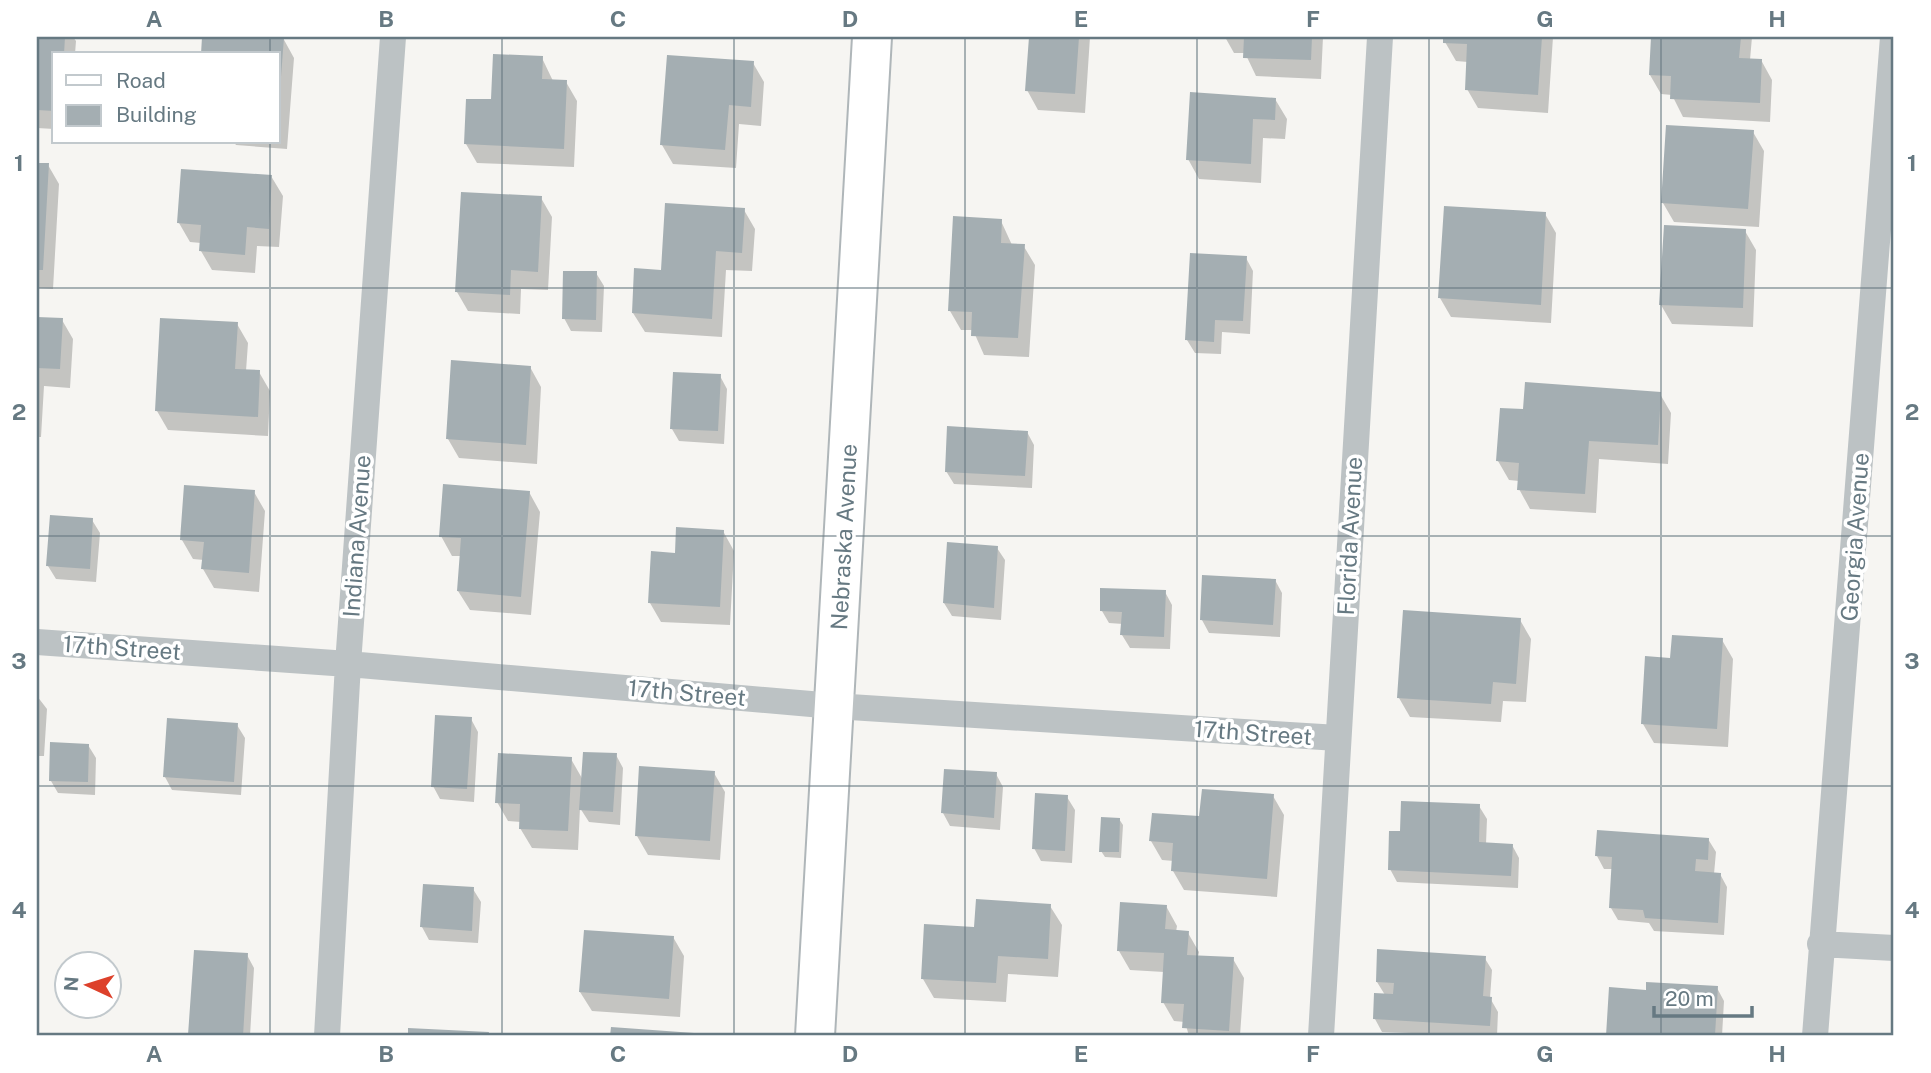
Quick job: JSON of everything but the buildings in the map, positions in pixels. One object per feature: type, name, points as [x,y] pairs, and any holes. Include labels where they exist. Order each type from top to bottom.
[{"type":"main road","name":"Nebraska Avenue","points":[[815,1036],[872,37]]},
{"type":"street","name":"Indiana Avenue","points":[[327,1036],[348,664],[393,37]]},
{"type":"street","name":"Florida Avenue","points":[[1321,1036],[1380,37]]},
{"type":"street","name":"Georgia Avenue","points":[[1815,1036],[1820,944],[1838,756],[1893,37]]},
{"type":"street","name":"17th Street","points":[[37,642],[348,664],[834,706],[1338,738]]},
{"type":"street","points":[[1820,944],[1894,948]]}]
